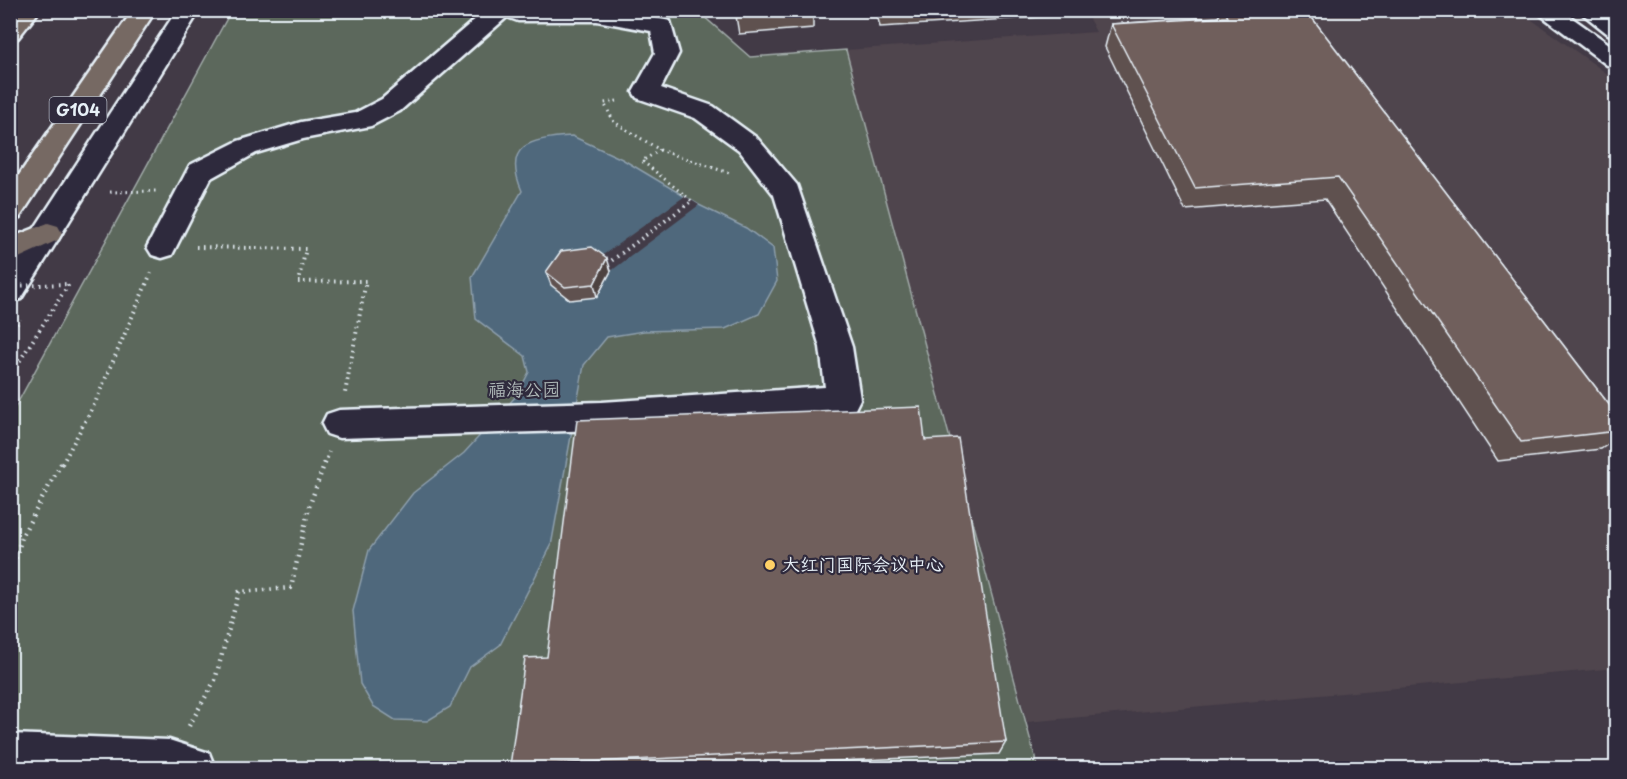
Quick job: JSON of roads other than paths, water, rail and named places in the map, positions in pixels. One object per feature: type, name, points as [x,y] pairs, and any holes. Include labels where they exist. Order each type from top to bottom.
[{"type":"highway","points":[[10,33],[28,10]]},
{"type":"highway","name":"G104","points":[[10,210],[144,10]]},
{"type":"highway","points":[[10,251],[48,233]]},
{"type":"street","points":[[10,291],[189,10]]},
{"type":"street","points":[[162,247],[200,172],[247,147],[301,131],[362,120],[391,105],[501,10]]},
{"type":"street","points":[[339,424],[602,416],[843,399],[836,347],[787,192],[747,144],[704,112],[646,92],[667,53],[662,26],[596,12],[518,14],[513,10]]},
{"type":"street","points":[[1545,10],[1617,60]]},
{"type":"street","points":[[1593,11],[1617,29]]},
{"type":"street","points":[[10,755],[182,765]]},
{"type":"water","points":[[572,136],[622,159],[699,205],[746,228],[773,248],[777,281],[759,314],[725,329],[644,331],[607,337],[584,365],[551,546],[500,645],[470,667],[450,707],[427,721],[395,720],[373,706],[360,684],[353,611],[369,550],[413,493],[464,453],[517,395],[529,372],[525,356],[476,319],[472,277],[522,191],[515,163],[518,154],[532,142]]},
{"type":"place","name":"大红门国际会议中心","points":[[770,565]]},
{"type":"park label","name":"福海公园","points":[[524,390]]}]
